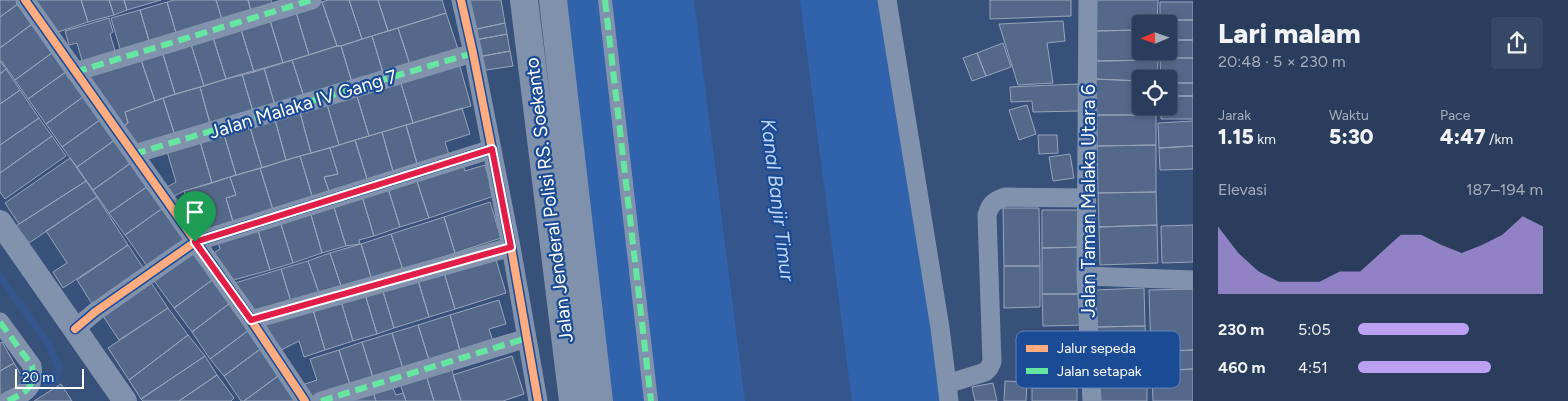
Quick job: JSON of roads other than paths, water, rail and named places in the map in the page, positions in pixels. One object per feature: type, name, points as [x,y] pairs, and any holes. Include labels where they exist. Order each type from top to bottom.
[{"type":"main road","name":"Jalan Jenderal Polisi RS. Soekanto","points":[[524,0],[573,401]]},
{"type":"main road","name":"Jalan Jenderal Polisi RS. Soekanto","points":[[553,0],[599,401]]},
{"type":"street","points":[[25,0],[251,320],[305,401]]},
{"type":"street","points":[[75,72],[312,0]]},
{"type":"street","points":[[461,0],[511,247],[538,401]]},
{"type":"street","points":[[605,0],[651,401]]},
{"type":"street","points":[[887,0],[940,328],[948,392],[985,372],[992,362],[987,215],[989,208],[995,201],[1005,198],[1086,198]]},
{"type":"street","name":"Jalan Taman Malaka Utara 6","points":[[1088,0],[1086,276],[1089,331]]},
{"type":"street","name":"Jalan Malaka IV Gang 7","points":[[134,154],[473,53]]},
{"type":"street","points":[[76,329],[95,312],[195,242],[492,149]]},
{"type":"street","points":[[0,222],[125,401]]},
{"type":"street","points":[[251,320],[511,247]]},
{"type":"street","points":[[1086,276],[1193,280]]},
{"type":"street","points":[[0,322],[32,366],[33,374],[30,388],[8,401]]},
{"type":"street","points":[[321,401],[527,338]]},
{"type":"street","name":"Jalan Taman Malaka Utara 6","points":[[1091,388],[1092,401]]},
{"type":"water","name":"Kanal Banjir Timur","points":[[694,0],[800,0],[852,401],[745,401]]},
{"type":"waterway","points":[[0,276],[49,345],[59,368],[53,383],[30,395]]}]
